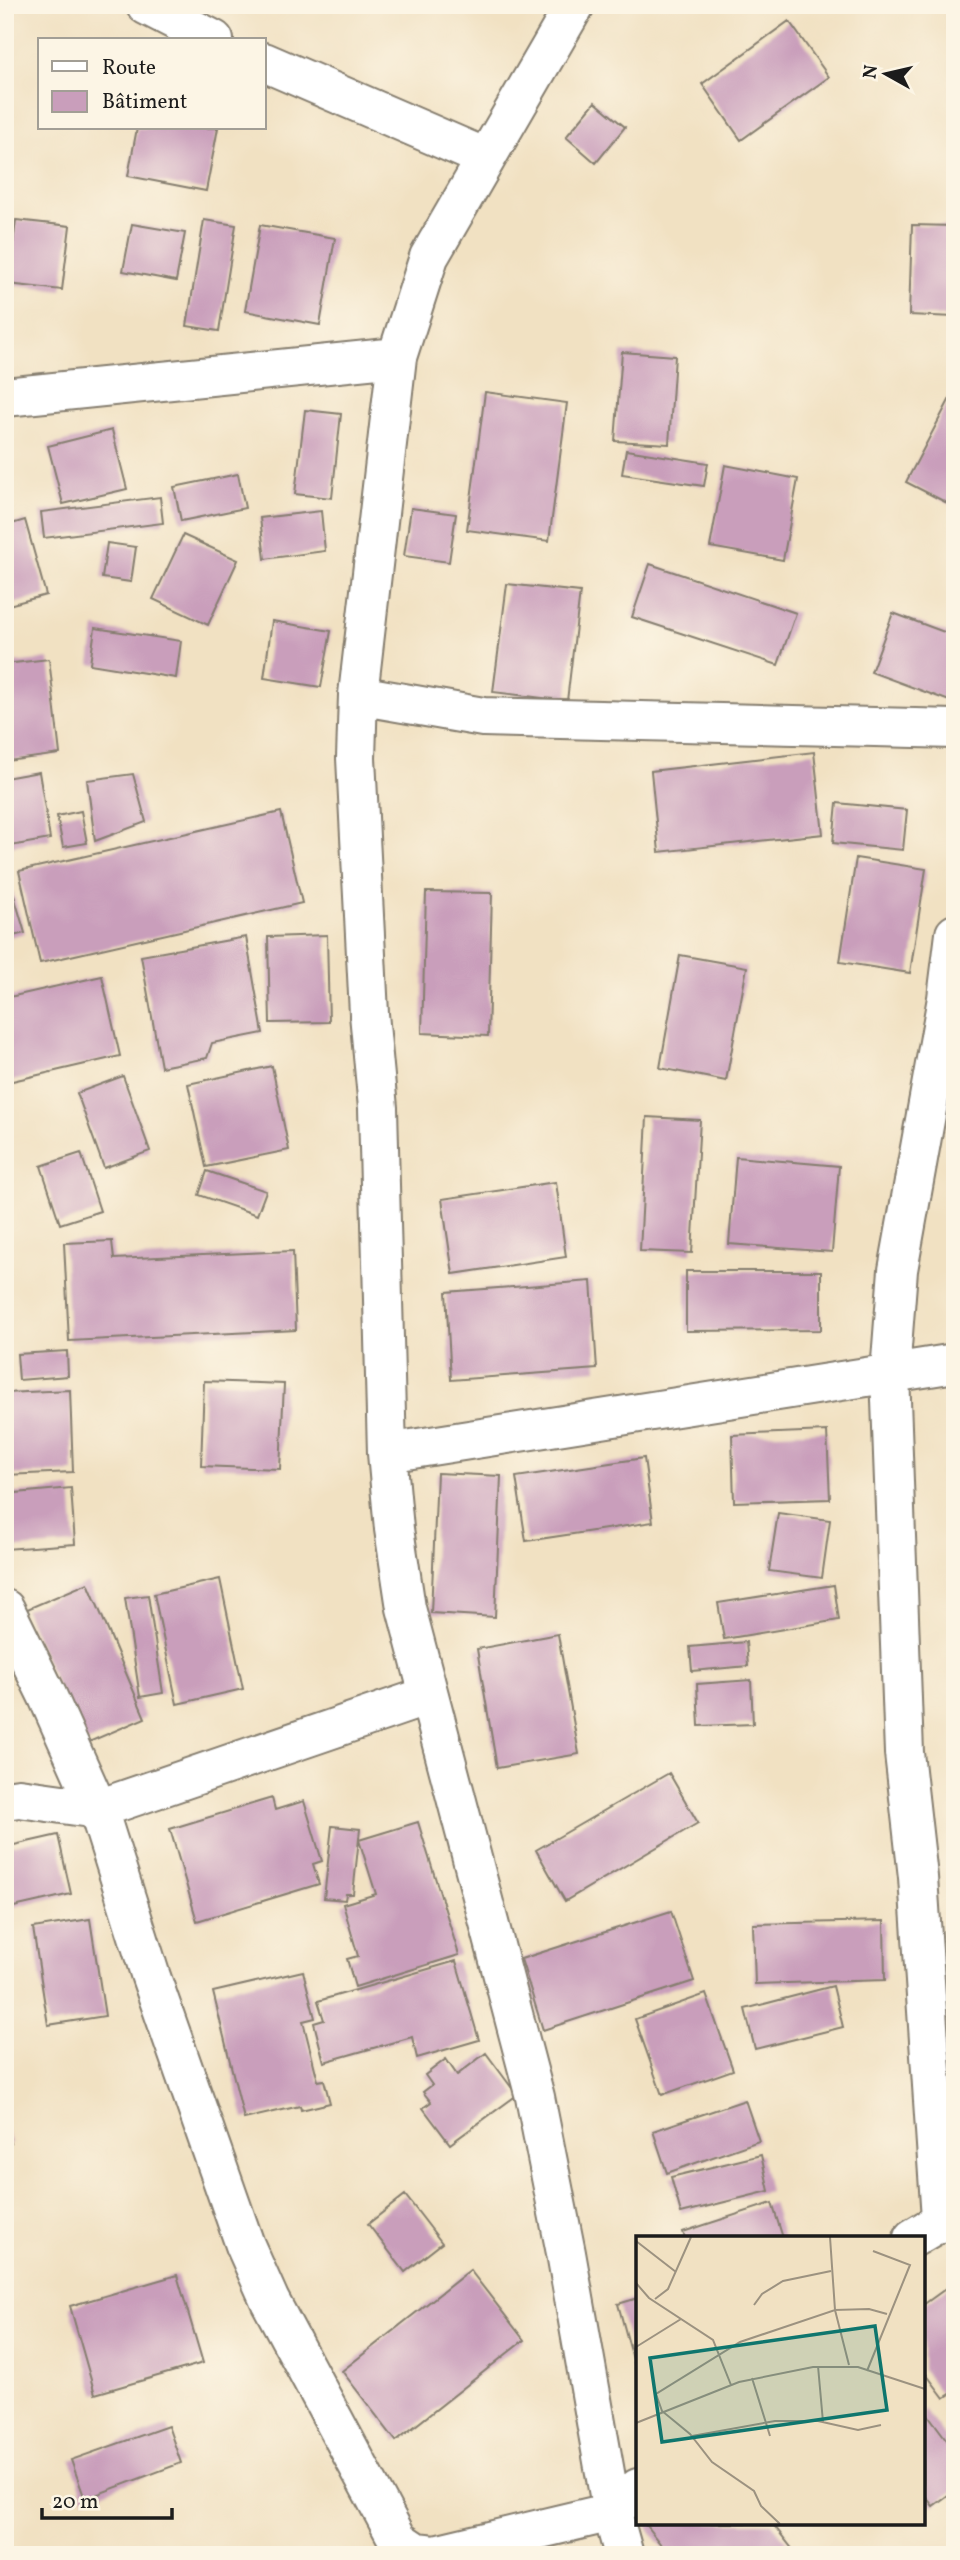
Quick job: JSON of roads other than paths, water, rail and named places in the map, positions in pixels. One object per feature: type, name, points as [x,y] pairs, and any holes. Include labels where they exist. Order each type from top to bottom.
[{"type":"street","points":[[146,5],[210,38]]},
{"type":"street","points":[[575,5],[429,257],[397,356],[358,695],[356,758],[368,1000],[379,1108],[387,1453],[405,1608],[535,2097],[566,2253],[625,2500],[624,2555]]},
{"type":"street","points":[[266,63],[486,158]]},
{"type":"street","points":[[5,397],[397,356]]},
{"type":"street","points":[[358,695],[483,717],[955,729]]},
{"type":"street","points":[[936,2224],[918,1877],[904,1753],[890,1373],[898,1270],[947,998],[955,934]]},
{"type":"street","points":[[387,1453],[955,1363]]},
{"type":"street","points":[[5,1609],[98,1809],[150,1974],[245,2245],[270,2301],[398,2540],[416,2552],[435,2554],[625,2500]]},
{"type":"street","points":[[5,1800],[19,1798],[98,1809],[428,1696]]}]
